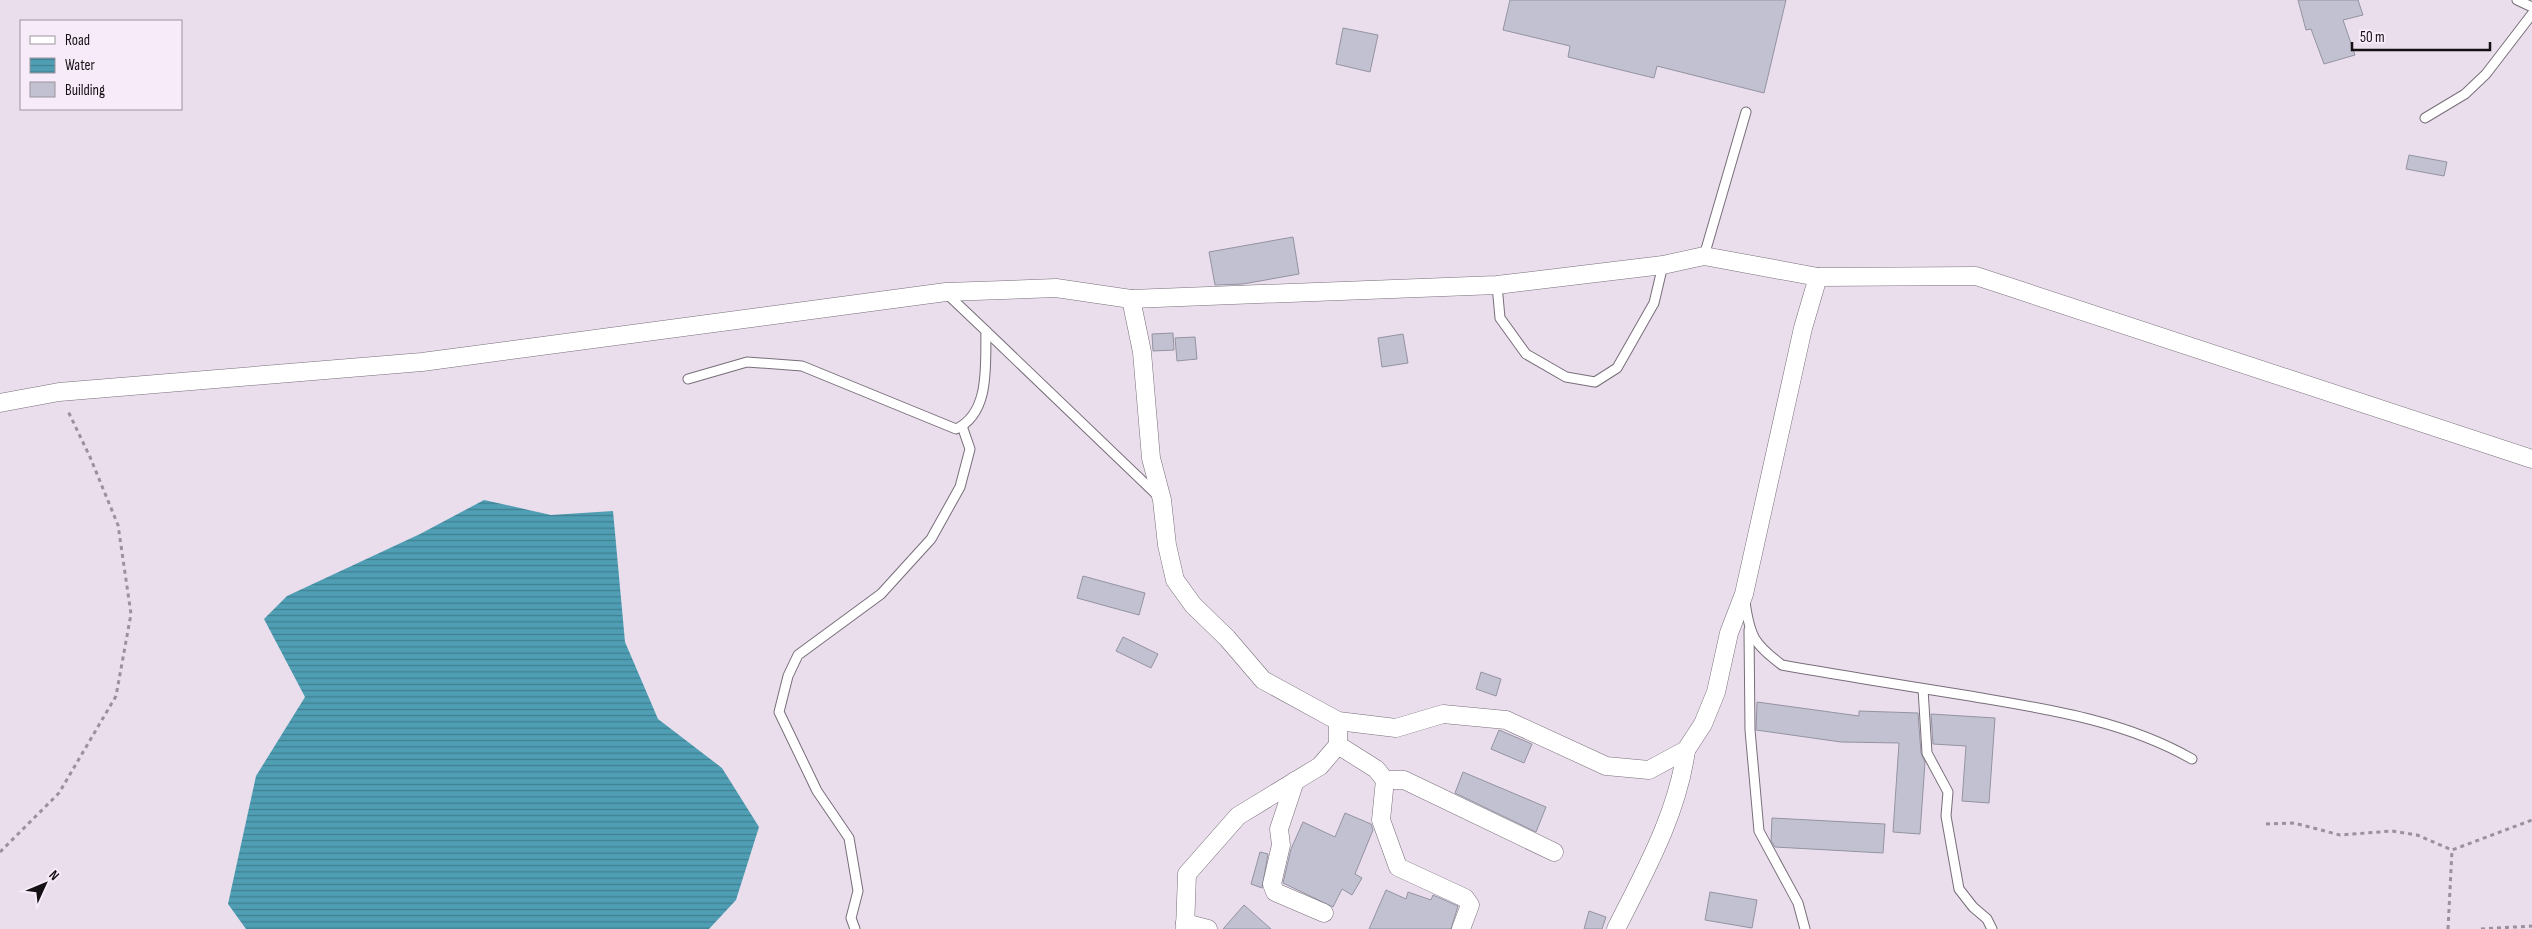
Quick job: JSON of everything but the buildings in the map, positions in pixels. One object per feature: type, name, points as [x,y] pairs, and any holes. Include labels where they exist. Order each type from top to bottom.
[{"type":"street","points":[[0,403],[59,392],[422,362],[946,292],[1056,288],[1132,298],[1497,285],[1663,265],[1704,256],[1818,277],[1976,276],[2532,459]]},
{"type":"street","points":[[1616,929],[1651,858],[1683,778],[1686,750],[1703,724],[1716,692],[1729,633],[1744,594],[1803,328],[1818,277]]},
{"type":"street","points":[[1132,298],[1142,352],[1151,458],[1162,500],[1167,545],[1175,580],[1193,605],[1227,638],[1263,680],[1338,721],[1396,728],[1443,714],[1506,720],[1606,766],[1649,770],[1686,750]]},
{"type":"street","points":[[1208,929],[1185,926],[1187,874],[1238,816],[1320,766],[1338,746],[1338,721]]},
{"type":"street","points":[[1338,746],[1376,769],[1385,780],[1381,820],[1398,867],[1465,898],[1470,905],[1461,929]]},
{"type":"street","points":[[1385,780],[1404,780],[1554,852]]},
{"type":"street","points":[[1295,781],[1279,829],[1281,844],[1272,884],[1275,892],[1324,913]]},
{"type":"lane","points":[[2517,0],[2532,7]]},
{"type":"lane","points":[[2425,118],[2465,94],[2486,74],[2532,14]]},
{"type":"lane","points":[[1704,256],[1746,112]]},
{"type":"lane","points":[[1497,285],[1500,318],[1526,354],[1566,377],[1595,382],[1617,368],[1654,303],[1663,265]]},
{"type":"lane","points":[[946,292],[1162,500]]},
{"type":"lane","points":[[688,379],[747,362],[802,366],[956,429],[962,426],[976,410],[985,384],[986,331]]},
{"type":"lane","points":[[855,929],[851,918],[858,890],[849,838],[817,791],[779,712],[788,676],[798,655],[881,594],[931,539],[960,487],[970,449],[962,426]]},
{"type":"lane","points":[[1744,594],[1749,630],[1750,730],[1759,831],[1798,904],[1805,929]]},
{"type":"lane","points":[[1749,630],[1764,651],[1782,665],[2051,710],[2114,726],[2169,746],[2192,759]]},
{"type":"lane","points":[[1923,689],[1927,753],[1948,792],[1946,816],[1959,889],[1973,907],[1987,919],[1992,929]]},
{"type":"path","points":[[0,852],[59,793],[116,696],[131,614],[118,525],[90,457],[59,392]]},
{"type":"path","points":[[2266,824],[2294,823],[2340,836],[2392,831],[2417,835],[2452,850],[2532,820]]},
{"type":"path","points":[[2448,929],[2452,850]]},
{"type":"path","points":[[2481,929],[2532,926]]},
{"type":"water","points":[[484,500],[551,515],[613,511],[625,642],[658,719],[722,768],[759,827],[736,900],[709,929],[246,929],[228,904],[256,776],[305,697],[264,619],[287,596],[420,534]]}]
